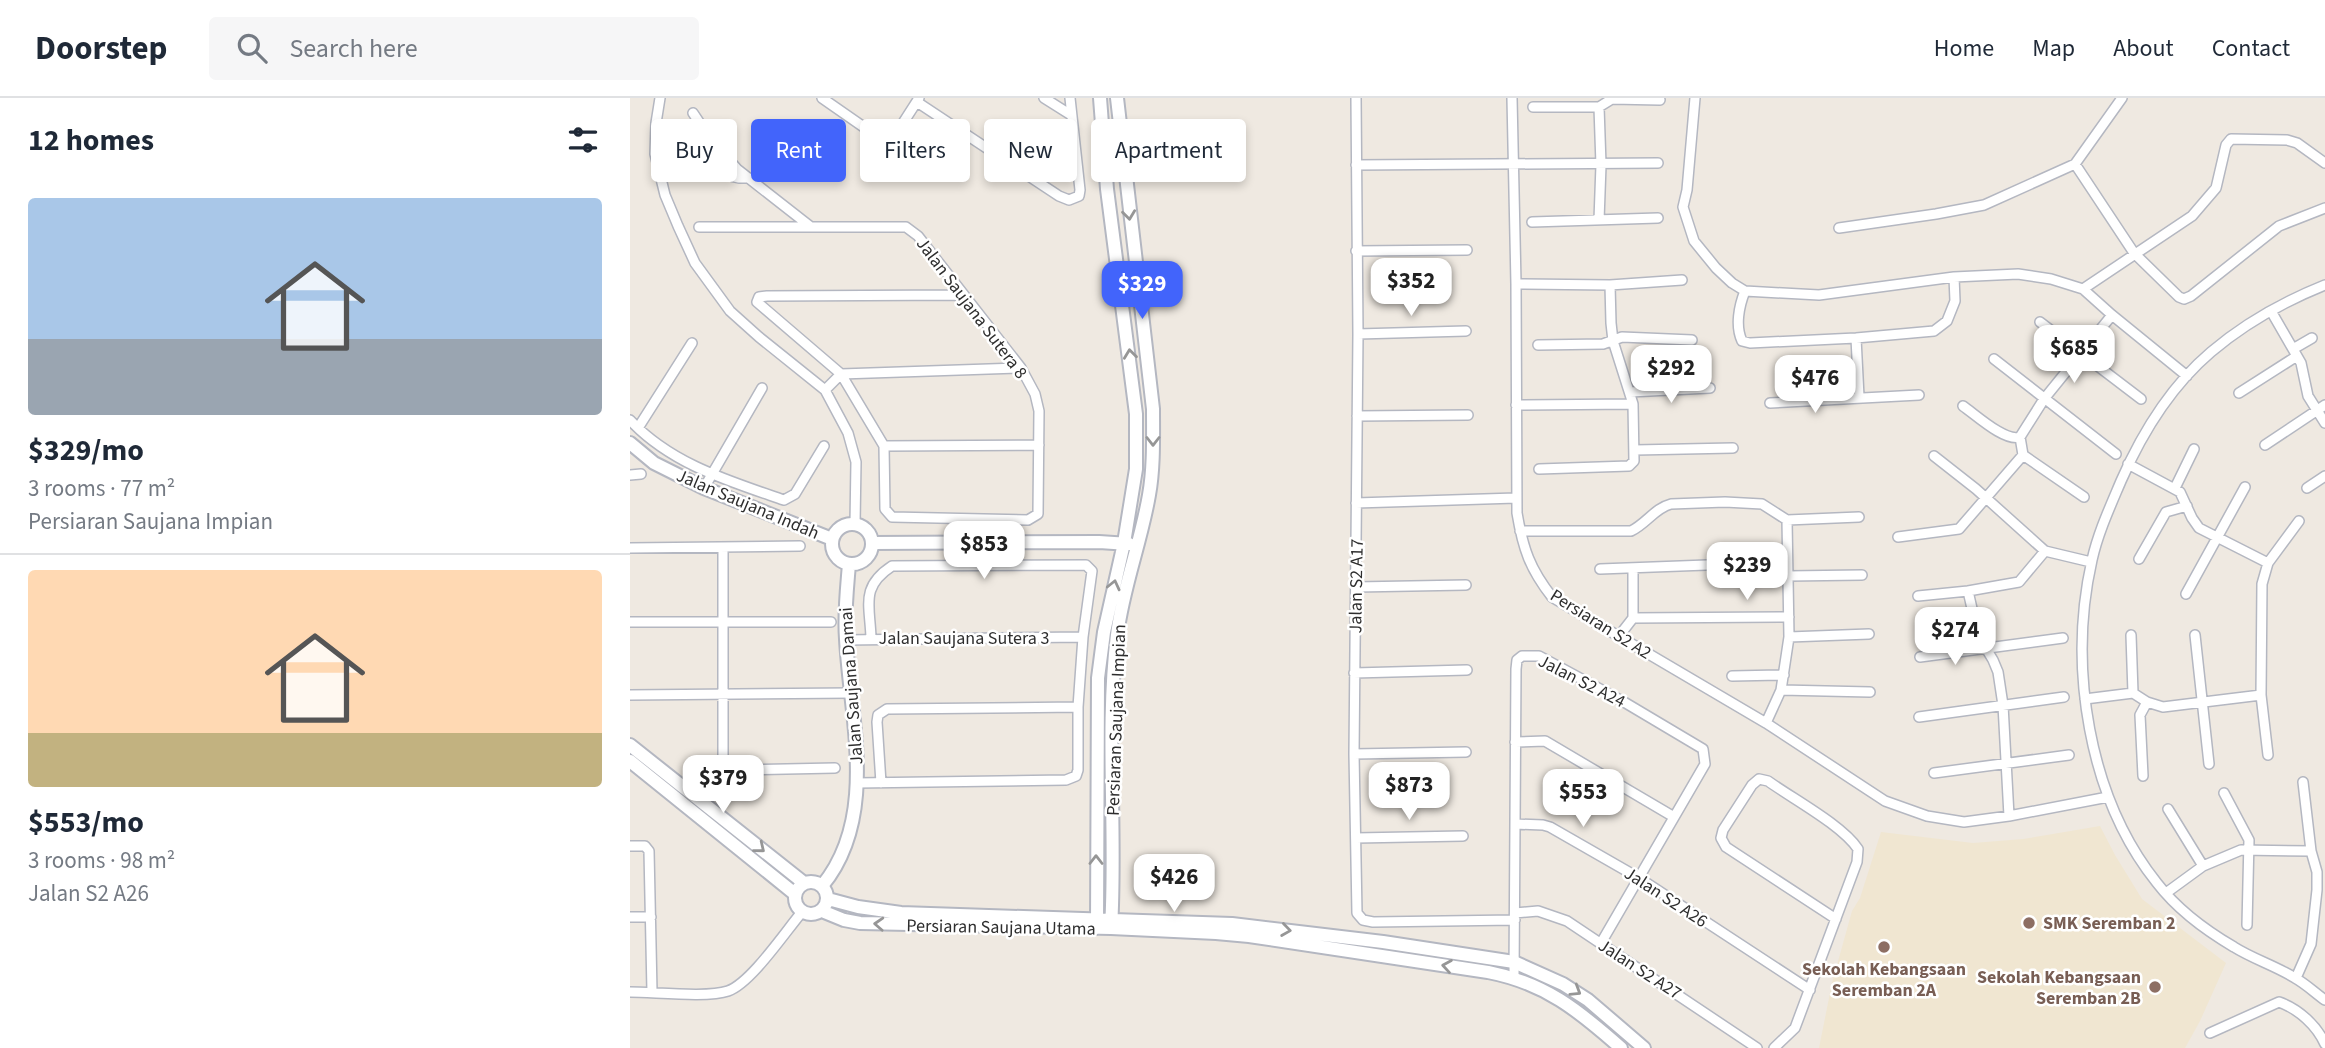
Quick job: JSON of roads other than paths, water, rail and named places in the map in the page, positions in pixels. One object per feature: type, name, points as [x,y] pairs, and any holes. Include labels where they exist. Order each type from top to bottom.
[{"type":"street","points":[[660,98],[655,154],[665,195],[695,262],[730,311],[825,390],[848,433],[856,462],[855,524]]},
{"type":"street","points":[[822,98],[878,136],[888,138],[894,136],[918,100],[1059,196],[1069,200],[1079,196],[1070,98]]},
{"type":"street","points":[[1044,98],[1071,115]]},
{"type":"street","name":"Persiaran Saujana Impian","points":[[1100,98],[1107,189],[1136,414],[1136,469],[1130,544],[1117,636],[1112,719],[1112,923]]},
{"type":"street","name":"Persiaran Saujana Impian","points":[[1097,923],[1098,678],[1104,632],[1130,544],[1149,494],[1153,452],[1153,409],[1117,98]]},
{"type":"street","name":"Jalan S2 A17","points":[[1356,98],[1358,334],[1354,754],[1357,913],[1363,920],[1373,922],[1515,916]]},
{"type":"street","name":"Persiaran S2 A2","points":[[1512,98],[1516,284],[1516,498],[1523,547],[1535,576],[1552,597],[1766,723],[1885,801],[1927,816],[1965,822],[2108,797]]},
{"type":"street","points":[[1695,98],[1687,190],[1683,207],[1694,241],[1716,268],[1745,291],[1819,295],[1954,277],[2018,274],[2051,279],[2083,289],[2187,376]]},
{"type":"street","points":[[1839,228],[1936,215],[1984,205],[2075,164],[2122,98]]},
{"type":"street","points":[[1533,107],[1599,107],[1612,99],[1660,100]]},
{"type":"street","points":[[1599,107],[1599,220]]},
{"type":"street","points":[[693,113],[697,119]]},
{"type":"street","points":[[2083,289],[2192,216],[2216,188],[2226,145],[2231,139],[2287,140],[2297,143],[2325,163]]},
{"type":"street","points":[[1356,165],[1658,163]]},
{"type":"street","points":[[2075,164],[2134,254],[2184,299],[2279,226],[2325,208]]},
{"type":"street","points":[[737,169],[811,227]]},
{"type":"street","points":[[737,178],[750,178]]},
{"type":"street","points":[[1532,222],[1658,218]]},
{"type":"street","name":"Jalan Saujana Sutera 8","points":[[699,227],[906,228],[918,236],[1021,368],[1035,394],[1039,411],[1038,514],[1028,520],[892,517],[885,509],[884,446]]},
{"type":"street","points":[[1356,251],[1467,250]]},
{"type":"street","points":[[1745,291],[1740,305],[1739,334],[1742,341],[1750,343],[1856,338],[1934,331],[1947,321],[1955,301],[1954,277]]},
{"type":"street","points":[[1516,284],[1610,285],[1682,280]]},
{"type":"street","points":[[1539,469],[1629,466],[1634,461],[1633,404],[1613,341],[1610,285]]},
{"type":"street","points":[[2325,285],[2271,311],[2222,343],[2187,376],[2156,415],[2128,464],[2101,526],[2091,562],[2082,646],[2088,718],[2108,797],[2134,852],[2166,893],[2191,918],[2234,948],[2296,978],[2325,1000]]},
{"type":"street","points":[[963,295],[767,296],[759,297],[758,304],[841,374],[884,446],[1039,445]]},
{"type":"street","points":[[2271,311],[2301,363],[2308,396],[2321,407],[2325,423]]},
{"type":"street","points":[[2084,497],[2023,455],[2020,437],[2044,399],[2112,315]]},
{"type":"street","points":[[2040,321],[2141,399]]},
{"type":"street","points":[[1358,334],[1466,331]]},
{"type":"street","points":[[1538,345],[1604,344],[1622,337],[1692,340]]},
{"type":"street","points":[[1856,338],[1859,397]]},
{"type":"street","points":[[2239,393],[2312,338]]},
{"type":"street","points":[[638,428],[692,343]]},
{"type":"street","points":[[1994,359],[2116,454]]},
{"type":"street","points":[[825,390],[841,374],[1021,368]]},
{"type":"street","points":[[704,488],[762,388]]},
{"type":"street","points":[[1630,392],[1710,388]]},
{"type":"street","points":[[1770,403],[1919,396]]},
{"type":"street","points":[[1516,405],[1633,404]]},
{"type":"street","points":[[1963,405],[2007,437],[2020,437]]},
{"type":"street","points":[[2265,445],[2321,407]]},
{"type":"street","points":[[1357,416],[1468,415]]},
{"type":"street","points":[[630,420],[672,454],[710,474],[784,500],[795,494],[824,446]]},
{"type":"street","name":"Jalan Saujana Indah","points":[[630,443],[654,463],[704,488],[832,539]]},
{"type":"street","points":[[1635,450],[1733,448]]},
{"type":"street","points":[[2175,488],[2194,449]]},
{"type":"street","points":[[1898,537],[1956,530],[2023,455]]},
{"type":"street","points":[[1934,456],[2045,551],[2091,562]]},
{"type":"street","points":[[2128,464],[2175,488],[2183,496],[2195,524],[2268,563]]},
{"type":"street","points":[[630,475],[640,474]]},
{"type":"street","points":[[2307,488],[2325,476]]},
{"type":"street","points":[[2186,594],[2245,487]]},
{"type":"street","points":[[1356,503],[1516,498]]},
{"type":"street","points":[[1520,531],[1631,531],[1642,526],[1665,505],[1671,504],[1762,504],[1787,520],[1859,517]]},
{"type":"street","points":[[2139,559],[2166,512],[2187,506]]},
{"type":"street","points":[[1766,723],[1781,690],[1789,637],[1787,520]]},
{"type":"street","points":[[2268,755],[2261,695],[2262,584],[2268,563],[2299,521]]},
{"type":"street","points":[[855,524],[869,532],[873,543],[866,558],[861,562],[849,564],[836,555],[832,539],[838,529],[855,524]]},
{"type":"street","points":[[873,543],[1130,544]]},
{"type":"street","points":[[723,547],[723,758],[727,767],[734,770],[835,768]]},
{"type":"street","points":[[630,548],[800,547]]},
{"type":"street","points":[[1918,596],[1968,592],[2019,582],[2045,551]]},
{"type":"street","points":[[1600,569],[1787,562]]},
{"type":"street","name":"Jalan Saujana Damai","points":[[822,886],[832,873],[847,837],[857,783],[857,745],[846,640],[849,564]]},
{"type":"street","points":[[857,783],[1066,780],[1076,776],[1083,637],[1092,570],[1086,565],[892,566],[878,575],[869,591],[871,638]]},
{"type":"street","points":[[1619,636],[1633,618],[1633,568]]},
{"type":"street","points":[[1788,576],[1862,575]]},
{"type":"street","points":[[1356,587],[1466,585]]},
{"type":"street","points":[[1968,592],[1978,635],[1998,672],[2003,705],[2009,816]]},
{"type":"street","points":[[1633,618],[1788,617]]},
{"type":"street","points":[[630,622],[831,622]]},
{"type":"street","points":[[1789,637],[1869,634]]},
{"type":"street","points":[[2131,635],[2133,693]]},
{"type":"street","points":[[2195,635],[2209,764]]},
{"type":"street","name":"Jalan Saujana Sutera 3","points":[[846,640],[1083,637]]},
{"type":"street","points":[[1920,657],[2063,638]]},
{"type":"street","name":"Jalan S2 A24","points":[[1514,977],[1517,660],[1522,656],[1539,656],[1703,749],[1705,764],[1674,817]]},
{"type":"street","points":[[1354,673],[1467,670]]},
{"type":"street","points":[[1732,676],[1784,675]]},
{"type":"street","points":[[1781,690],[1870,692]]},
{"type":"street","points":[[630,695],[852,692]]},
{"type":"street","points":[[2085,699],[2133,693],[2147,702],[2163,707],[2261,695]]},
{"type":"street","points":[[1919,717],[2064,697]]},
{"type":"street","points":[[2143,776],[2140,715],[2147,702]]},
{"type":"street","points":[[881,783],[877,722],[878,715],[887,709],[1078,707]]},
{"type":"street","points":[[1516,742],[1545,741],[1674,817],[1601,943]]},
{"type":"street","points":[[630,745],[800,889]]},
{"type":"street","points":[[1354,754],[1466,751]]},
{"type":"street","points":[[1934,773],[2069,755]]},
{"type":"street","points":[[630,761],[800,889]]},
{"type":"street","points":[[1774,1048],[1796,1028],[1857,862],[1858,849],[1853,841],[1829,823],[1768,781],[1759,779],[1752,785],[1723,830],[1721,838],[1726,847],[1836,919]]},
{"type":"street","points":[[2296,978],[2311,944],[2317,890],[2317,872],[2311,850],[2303,782]]},
{"type":"street","points":[[2224,793],[2248,835],[2247,925]]},
{"type":"street","points":[[2168,809],[2203,866]]},
{"type":"street","name":"Jalan S2 A26","points":[[1515,824],[1550,827],[1639,878],[1810,990]]},
{"type":"street","points":[[1356,838],[1463,836]]},
{"type":"street","points":[[630,846],[645,846],[649,851],[652,992]]},
{"type":"street","points":[[2166,893],[2203,866],[2234,852],[2249,849],[2311,850]]},
{"type":"street","points":[[813,882],[822,886],[825,905],[814,914],[802,912],[796,904],[800,889],[813,882]]},
{"type":"street","name":"Persiaran Saujana Utama","points":[[825,905],[844,920],[860,923],[1112,923],[1263,927],[1514,962],[1563,984],[1588,999],[1644,1048]]},
{"type":"street","name":"Jalan S2 A27","points":[[1515,916],[1538,911],[1567,921],[1757,1048]]},
{"type":"street","points":[[630,992],[709,993],[730,990],[754,971],[802,912]]},
{"type":"street","points":[[630,917],[650,916]]},
{"type":"street","name":"Persiaran Saujana Utama","points":[[1112,923],[1249,936],[1514,977],[1558,998],[1621,1048]]},
{"type":"street","points":[[2210,1033],[2279,1002],[2290,1006],[2319,1030],[2325,1044]]},
{"type":"place","name":"SMK Seremban 2","points":[[2029,923]]},
{"type":"place","name":"Sekolah Kebangsaan Seremban 2A","points":[[1884,947]]},
{"type":"place","name":"Sekolah Kebangsaan Seremban 2B","points":[[2155,987]]}]
